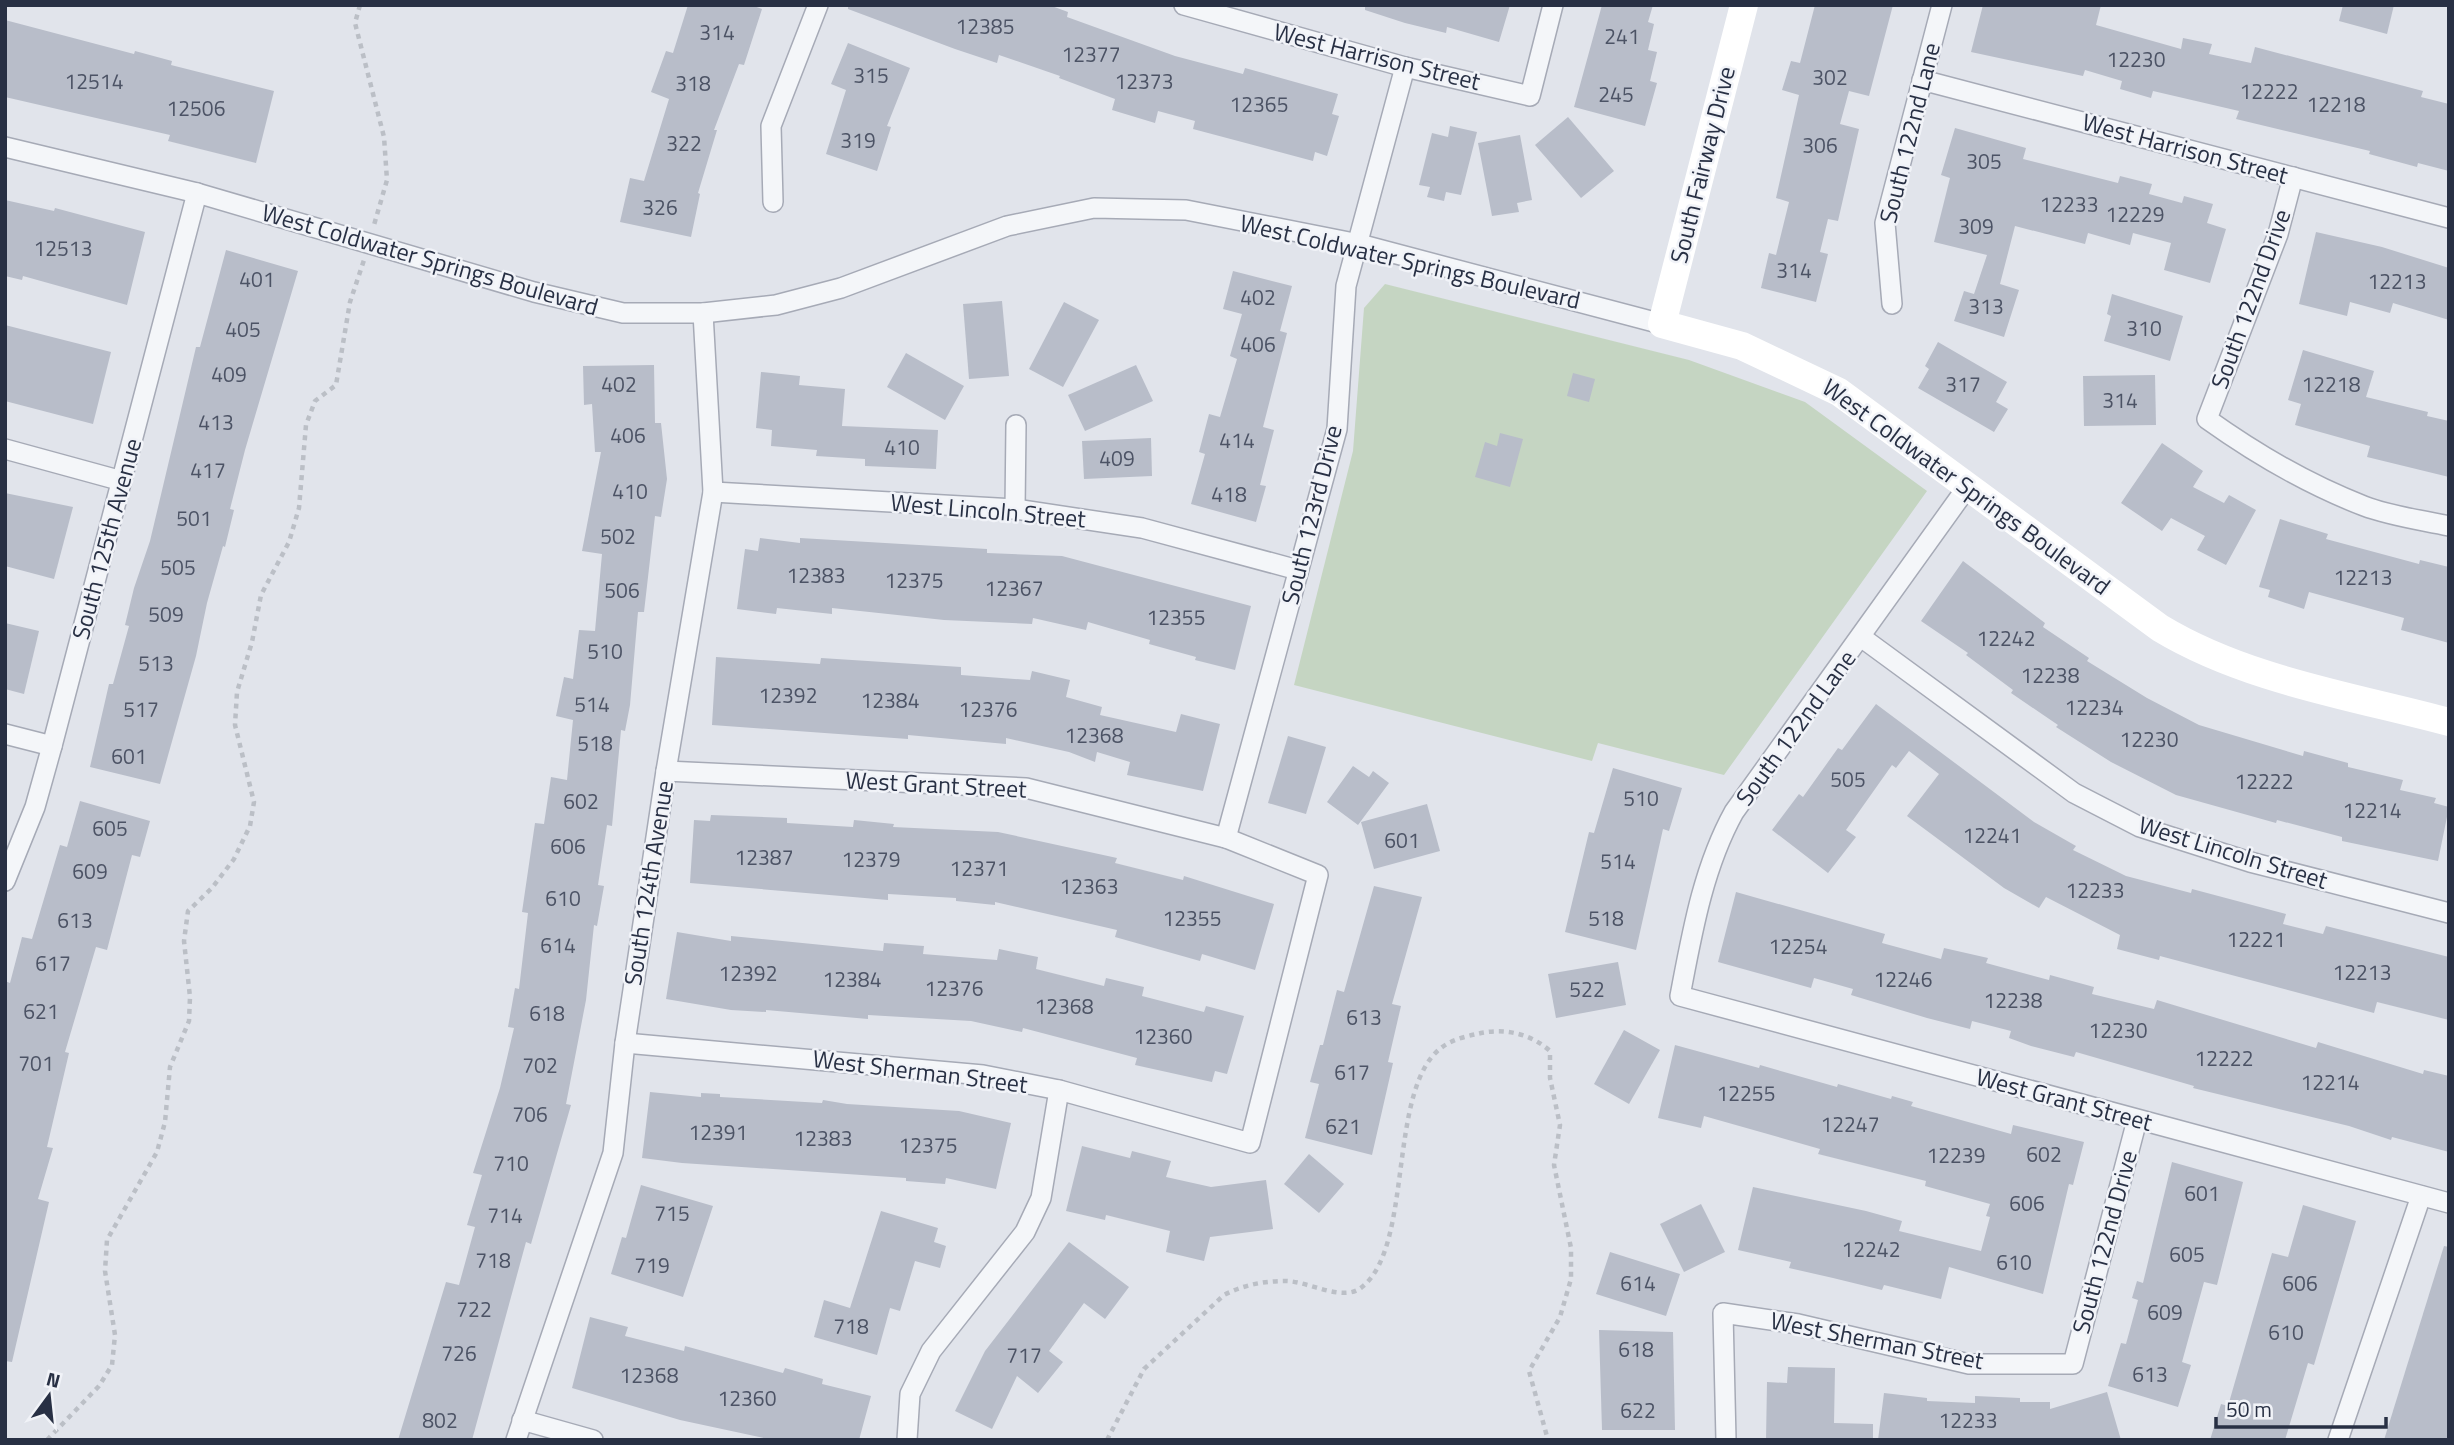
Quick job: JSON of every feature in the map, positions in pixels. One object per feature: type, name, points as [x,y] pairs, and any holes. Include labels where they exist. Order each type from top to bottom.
[{"type":"street","points":[[773,202],[771,126],[818,5]]},
{"type":"street","name":"West Harrison Street","points":[[1184,5],[1405,66],[1530,96],[1553,5]]},
{"type":"street","name":"South Fairway Drive","points":[[1662,324],[1744,5]]},
{"type":"street","name":"South 122nd Lane","points":[[1892,304],[1885,223],[1942,5]]},
{"type":"street","name":"South 123rd Drive","points":[[1226,838],[1337,429],[1346,286],[1405,66]]},
{"type":"street","name":"West Harrison Street","points":[[1922,80],[2449,218]]},
{"type":"street","name":"West Coldwater Springs Boulevard","points":[[5,147],[197,194],[534,292],[623,313],[703,313],[776,305],[841,288],[1007,226],[1094,208],[1186,210],[1359,244],[1742,346],[1839,392],[2160,628],[2188,645],[2235,665],[2449,722]]},
{"type":"street","name":"South 122nd Drive","points":[[2293,177],[2278,233],[2207,419],[2262,458],[2366,507],[2449,526]]},
{"type":"street","name":"South 125th Avenue","points":[[5,881],[35,807],[197,194]]},
{"type":"street","name":"South 124th Avenue","points":[[516,1440],[613,1153],[625,1043],[666,771],[713,492],[703,313]]},
{"type":"street","points":[[1015,509],[1016,425]]},
{"type":"street","points":[[5,449],[122,481]]},
{"type":"street","name":"South 122nd Lane","points":[[1680,996],[1695,921],[1718,841],[1734,812],[1968,486]]},
{"type":"street","name":"West Lincoln Street","points":[[713,492],[1015,509],[1142,528],[1298,570]]},
{"type":"street","name":"West Lincoln Street","points":[[1861,637],[2074,793],[2140,827],[2250,862],[2449,913]]},
{"type":"street","points":[[5,734],[52,746]]},
{"type":"street","name":"West Grant Street","points":[[666,771],[1027,788],[1226,838],[1318,875],[1250,1143]]},
{"type":"street","name":"West Grant Street","points":[[1680,996],[2449,1203]]},
{"type":"street","name":"West Sherman Street","points":[[625,1043],[983,1075],[1059,1090],[1250,1143]]},
{"type":"street","points":[[907,1440],[909,1394],[932,1351],[1025,1232],[1041,1198],[1059,1090]]},
{"type":"street","name":"South 122nd Drive","points":[[2073,1364],[2137,1120]]},
{"type":"street","points":[[2337,1440],[2421,1196]]},
{"type":"street","name":"West Sherman Street","points":[[1726,1440],[1723,1313],[1798,1324],[1969,1364],[2073,1364]]},
{"type":"street","points":[[522,1420],[593,1440]]},
{"type":"path","points":[[47,1440],[99,1386],[112,1365],[115,1335],[105,1271],[107,1240],[157,1152],[165,1122],[170,1067],[189,1021],[190,997],[184,941],[188,911],[212,888],[234,859],[250,826],[254,802],[235,724],[237,692],[252,642],[261,595],[289,542],[299,508],[306,425],[315,401],[336,385],[350,302],[387,180],[384,137],[355,23],[360,5]]},
{"type":"path","points":[[1107,1440],[1144,1368],[1224,1296],[1238,1288],[1286,1281],[1346,1294],[1360,1290],[1372,1278],[1387,1244],[1411,1106],[1425,1069],[1440,1048],[1462,1037],[1487,1032],[1511,1032],[1536,1039],[1550,1051],[1550,1078],[1560,1125],[1554,1165],[1571,1248],[1571,1279],[1560,1317],[1529,1371],[1548,1440]]},
{"type":"green space","points":[[1385,284],[1689,360],[1805,402],[1927,491],[1724,775],[1598,743],[1592,761],[1294,685],[1353,451],[1364,308]]},
{"type":"building","points":[[688,5],[751,5],[762,9],[744,65],[739,64],[714,130],[717,130],[698,193],[700,194],[691,237],[620,222],[630,178],[644,181],[669,99],[651,92],[666,51],[673,53]]},
{"type":"building","points":[[848,5],[1049,5],[1068,12],[1067,17],[1175,56],[1243,74],[1245,68],[1338,94],[1332,114],[1339,116],[1327,156],[1315,152],[1313,161],[1193,129],[1195,121],[1158,111],[1155,123],[1112,110],[1115,99],[1059,78],[1060,76],[999,55],[997,63],[955,49],[848,9]]},
{"type":"building","points":[[1365,5],[1510,5],[1499,42],[1447,27],[1446,33],[1405,23],[1365,10]]},
{"type":"building","points":[[1602,5],[1653,5],[1648,22],[1654,24],[1648,50],[1657,52],[1650,81],[1657,83],[1645,126],[1574,107]]},
{"type":"building","points":[[1815,5],[1893,5],[1869,96],[1849,91],[1840,124],[1859,129],[1838,221],[1828,219],[1820,252],[1828,254],[1816,302],[1761,288],[1769,253],[1776,255],[1789,202],[1776,198],[1799,95],[1782,90],[1791,61],[1800,63]]},
{"type":"building","points":[[1983,5],[2101,5],[2096,25],[2181,49],[2183,38],[2212,44],[2209,54],[2251,63],[2255,47],[2423,91],[2421,97],[2449,104],[2449,171],[2418,163],[2417,167],[2369,154],[2370,151],[2236,119],[2239,111],[2153,91],[2151,98],[2120,89],[2122,81],[2085,70],[2083,76],[1971,52]]},
{"type":"building","points":[[2343,5],[2394,5],[2387,34],[2339,21]]},
{"type":"building","points":[[5,20],[134,54],[135,51],[172,61],[171,65],[274,91],[256,163],[168,141],[170,135],[5,97]]},
{"type":"building","points":[[848,43],[910,68],[887,126],[891,127],[877,171],[826,154],[846,90],[831,84]]},
{"type":"building","points":[[1568,117],[1614,171],[1581,198],[1535,145]]},
{"type":"building","points":[[1450,126],[1477,132],[1461,195],[1446,192],[1444,201],[1427,197],[1430,187],[1419,185],[1432,133],[1448,137]]},
{"type":"building","points":[[1955,128],[2026,148],[2023,159],[2118,183],[2120,176],[2152,184],[2149,194],[2182,203],[2184,196],[2213,204],[2207,223],[2226,229],[2210,283],[2164,270],[2171,243],[2133,233],[2130,245],[2088,233],[2085,244],[2015,226],[2000,284],[2019,290],[2004,337],[1954,321],[1964,291],[1974,294],[1987,255],[1934,242],[1950,178],[1941,175]]},
{"type":"building","points":[[1520,135],[1532,200],[1517,203],[1519,212],[1492,216],[1478,143]]},
{"type":"building","points":[[5,200],[54,211],[55,208],[145,232],[127,305],[23,276],[22,280],[5,276]]},
{"type":"building","points":[[2316,232],[2382,247],[2449,268],[2449,320],[2393,303],[2390,313],[2350,302],[2347,316],[2299,304]]},
{"type":"building","points":[[226,250],[298,271],[245,450],[230,509],[234,510],[225,547],[223,546],[207,603],[196,656],[160,784],[90,767],[109,684],[113,684],[129,626],[125,625],[150,541],[196,347],[200,347]]},
{"type":"building","points":[[1233,271],[1292,286],[1280,331],[1287,333],[1263,427],[1274,430],[1260,485],[1266,486],[1256,522],[1191,504],[1205,454],[1199,452],[1209,414],[1220,417],[1237,359],[1230,356],[1242,314],[1223,309]]},
{"type":"building","points":[[2112,294],[2183,316],[2170,361],[2104,341],[2111,316],[2107,314]]},
{"type":"building","points":[[1002,301],[1009,376],[969,379],[963,304]]},
{"type":"building","points":[[1064,302],[1099,320],[1063,387],[1029,369]]},
{"type":"building","points":[[5,325],[111,352],[93,424],[5,401]]},
{"type":"building","points":[[1938,342],[2007,382],[1996,402],[2008,409],[1994,432],[1918,388],[1929,369],[1925,366]]},
{"type":"building","points":[[2303,350],[2374,371],[2366,397],[2428,412],[2427,416],[2449,421],[2449,477],[2367,457],[2370,446],[2295,425],[2301,404],[2288,400]]},
{"type":"building","points":[[906,353],[964,386],[945,420],[887,387]]},
{"type":"building","points":[[654,365],[655,423],[661,423],[667,479],[661,517],[655,516],[644,612],[638,612],[630,705],[625,731],[621,730],[612,826],[607,825],[598,885],[604,886],[597,926],[594,925],[586,1000],[566,1104],[571,1105],[531,1244],[526,1242],[472,1440],[398,1440],[446,1282],[459,1285],[475,1227],[467,1225],[482,1175],[473,1173],[500,1088],[514,1028],[508,1027],[515,988],[519,989],[528,913],[522,912],[535,823],[544,824],[551,777],[567,780],[573,720],[556,716],[564,677],[573,679],[579,630],[595,631],[602,554],[582,551],[601,452],[595,452],[592,404],[584,405],[583,366]]},
{"type":"building","points":[[1136,365],[1153,401],[1085,431],[1068,395]]},
{"type":"building","points":[[761,372],[800,376],[799,385],[845,389],[842,426],[938,430],[936,469],[865,466],[865,459],[816,456],[817,450],[771,446],[772,430],[756,428]]},
{"type":"building","points":[[1573,373],[1595,379],[1589,402],[1567,396]]},
{"type":"building","points":[[2155,375],[2156,425],[2084,426],[2083,376]]},
{"type":"building","points":[[1500,433],[1523,439],[1510,487],[1475,477],[1485,442],[1497,446]]},
{"type":"building","points":[[1151,438],[1152,476],[1084,479],[1082,441]]},
{"type":"building","points":[[2162,443],[2203,471],[2193,487],[2224,503],[2229,495],[2256,510],[2226,565],[2197,550],[2205,536],[2171,518],[2162,531],[2121,503]]},
{"type":"building","points":[[5,493],[73,507],[54,579],[5,566]]},
{"type":"building","points":[[2280,519],[2328,534],[2326,539],[2419,564],[2420,560],[2449,567],[2449,643],[2401,630],[2404,618],[2309,592],[2304,609],[2268,597],[2270,590],[2259,587]]},
{"type":"building","points":[[760,538],[800,543],[800,538],[987,549],[987,553],[1062,556],[1251,606],[1235,670],[1195,660],[1196,657],[1149,644],[1150,640],[1088,622],[1086,630],[1033,618],[1032,624],[944,620],[832,608],[832,614],[777,608],[776,614],[737,609],[745,549],[758,551]]},
{"type":"building","points":[[1963,561],[2045,623],[2043,627],[2089,658],[2087,661],[2147,698],[2199,725],[2303,756],[2304,751],[2348,763],[2348,767],[2403,780],[2400,790],[2436,798],[2434,803],[2449,807],[2438,861],[2342,841],[2342,837],[2277,820],[2276,823],[2176,795],[2111,762],[2056,727],[2058,725],[2011,693],[2013,690],[1966,655],[1968,653],[1921,621]]},
{"type":"building","points":[[5,623],[39,631],[24,694],[5,689]]},
{"type":"building","points":[[716,657],[820,664],[821,658],[961,667],[961,675],[1030,680],[1032,671],[1070,680],[1066,697],[1102,707],[1100,715],[1176,732],[1181,714],[1220,724],[1203,791],[1127,775],[1130,762],[1097,752],[1095,762],[1069,752],[1006,738],[1006,744],[908,735],[908,739],[712,725]]},
{"type":"building","points":[[1876,704],[2034,822],[2076,846],[2073,850],[2126,876],[2191,893],[2192,889],[2286,914],[2283,924],[2323,934],[2326,926],[2449,957],[2449,1020],[2377,1002],[2374,1013],[2160,956],[2159,960],[2117,949],[2120,935],[2046,897],[2039,908],[2004,888],[1907,816],[1939,774],[1909,751],[1896,768],[1892,765],[1846,830],[1856,837],[1828,873],[1772,830],[1799,794],[1803,797],[1838,748],[1842,750]]},
{"type":"building","points":[[1288,736],[1326,747],[1306,814],[1268,803]]},
{"type":"building","points":[[1353,766],[1369,777],[1373,771],[1389,783],[1358,825],[1327,802]]},
{"type":"building","points":[[1613,768],[1682,788],[1669,831],[1663,829],[1636,950],[1565,932],[1589,832],[1594,833]]},
{"type":"building","points":[[80,801],[150,821],[140,857],[132,855],[107,950],[96,947],[65,1052],[69,1053],[47,1147],[53,1148],[38,1199],[49,1202],[12,1362],[5,1361],[5,981],[10,983],[22,937],[32,939],[60,845],[67,847]]},
{"type":"building","points":[[1427,804],[1440,851],[1374,869],[1361,822]]},
{"type":"building","points":[[711,815],[787,818],[787,823],[853,827],[854,820],[894,824],[893,827],[998,832],[1117,858],[1115,863],[1183,880],[1184,876],[1274,904],[1255,970],[1202,954],[1200,961],[1115,937],[1117,930],[995,902],[995,905],[956,901],[956,898],[888,894],[888,900],[690,883],[694,820],[710,821]]},
{"type":"building","points":[[1374,886],[1422,897],[1392,1004],[1401,1006],[1388,1062],[1393,1063],[1372,1155],[1305,1138],[1319,1084],[1310,1082],[1320,1045],[1323,1045],[1337,990],[1344,992]]},
{"type":"building","points":[[1736,892],[1885,934],[1882,943],[1941,959],[1944,948],[1988,958],[1986,963],[2049,980],[2050,975],[2094,987],[2092,994],[2154,1009],[2157,1000],[2316,1048],[2318,1042],[2423,1074],[2424,1070],[2449,1076],[2449,1152],[2392,1137],[2391,1140],[2349,1126],[2193,1088],[2194,1086],[2076,1052],[2074,1057],[2031,1046],[2009,1038],[2011,1031],[1972,1021],[1970,1029],[1927,1018],[1851,995],[1853,989],[1814,978],[1811,988],[1718,962]]},
{"type":"building","points":[[677,932],[731,941],[731,936],[883,951],[884,943],[924,946],[923,954],[997,960],[999,949],[1038,957],[1036,969],[1104,986],[1106,978],[1144,987],[1142,996],[1204,1012],[1206,1006],[1244,1016],[1227,1074],[1215,1071],[1212,1082],[1135,1065],[1137,1058],[1023,1028],[1022,1032],[971,1021],[868,1015],[868,1019],[766,1010],[731,1010],[666,999]]},
{"type":"building","points":[[1618,962],[1626,1005],[1556,1018],[1548,974]]},
{"type":"building","points":[[1624,1030],[1660,1050],[1629,1104],[1594,1084]]},
{"type":"building","points":[[1675,1045],[1837,1087],[1838,1084],[1891,1099],[1892,1096],[1913,1102],[1911,1106],[2011,1134],[2013,1125],[2084,1142],[2073,1185],[2069,1184],[2043,1294],[1949,1267],[1941,1299],[1884,1285],[1882,1290],[1789,1268],[1791,1262],[1738,1250],[1753,1187],[1902,1221],[1899,1231],[1981,1251],[1990,1217],[1986,1216],[1990,1204],[1925,1186],[1926,1181],[1818,1154],[1820,1149],[1704,1116],[1701,1128],[1658,1118]]},
{"type":"building","points":[[650,1092],[701,1097],[701,1093],[720,1094],[720,1097],[822,1103],[823,1100],[959,1111],[1011,1123],[996,1189],[946,1178],[945,1184],[906,1181],[906,1178],[682,1163],[642,1158]]},
{"type":"building","points":[[1082,1146],[1130,1158],[1132,1151],[1171,1161],[1166,1177],[1211,1187],[1266,1180],[1273,1229],[1210,1237],[1204,1261],[1166,1252],[1170,1231],[1106,1215],[1105,1220],[1066,1211]]},
{"type":"building","points":[[1309,1154],[1344,1184],[1319,1213],[1284,1184]]},
{"type":"building","points":[[2172,1162],[2243,1182],[2217,1285],[2204,1282],[2182,1362],[2191,1365],[2178,1407],[2108,1386],[2121,1343],[2126,1344],[2138,1300],[2132,1298],[2137,1281],[2143,1283]]},
{"type":"building","points":[[641,1185],[713,1206],[683,1297],[611,1274],[622,1237],[626,1238]]},
{"type":"building","points":[[1701,1204],[1725,1252],[1684,1272],[1660,1224]]},
{"type":"building","points":[[2303,1205],[2356,1221],[2314,1365],[2308,1363],[2285,1440],[2210,1440],[2221,1404],[2228,1406],[2272,1253],[2288,1257]]},
{"type":"building","points":[[881,1211],[938,1228],[934,1242],[946,1246],[940,1268],[915,1261],[900,1311],[890,1308],[877,1355],[814,1337],[824,1300],[850,1308]]},
{"type":"building","points":[[1069,1242],[1129,1287],[1105,1319],[1084,1303],[1049,1351],[1063,1362],[1038,1393],[1017,1376],[992,1429],[955,1411],[985,1351]]},
{"type":"building","points":[[2444,1246],[2449,1247],[2449,1440],[2384,1440]]},
{"type":"building","points":[[1610,1252],[1680,1274],[1666,1316],[1596,1294]]},
{"type":"building","points":[[590,1317],[628,1327],[625,1336],[684,1351],[685,1346],[783,1373],[785,1368],[823,1379],[822,1384],[871,1396],[859,1440],[773,1440],[680,1420],[572,1388]]},
{"type":"building","points":[[1599,1330],[1673,1332],[1675,1430],[1602,1430]]},
{"type":"building","points":[[1788,1367],[1835,1368],[1834,1423],[1873,1424],[1873,1440],[1766,1440],[1767,1382],[1787,1383]]},
{"type":"building","points":[[2107,1392],[2121,1440],[1878,1440],[1884,1393],[1927,1398],[1927,1401],[1975,1403],[1975,1396],[2020,1398],[2020,1402],[2050,1402],[2050,1409]]}]
